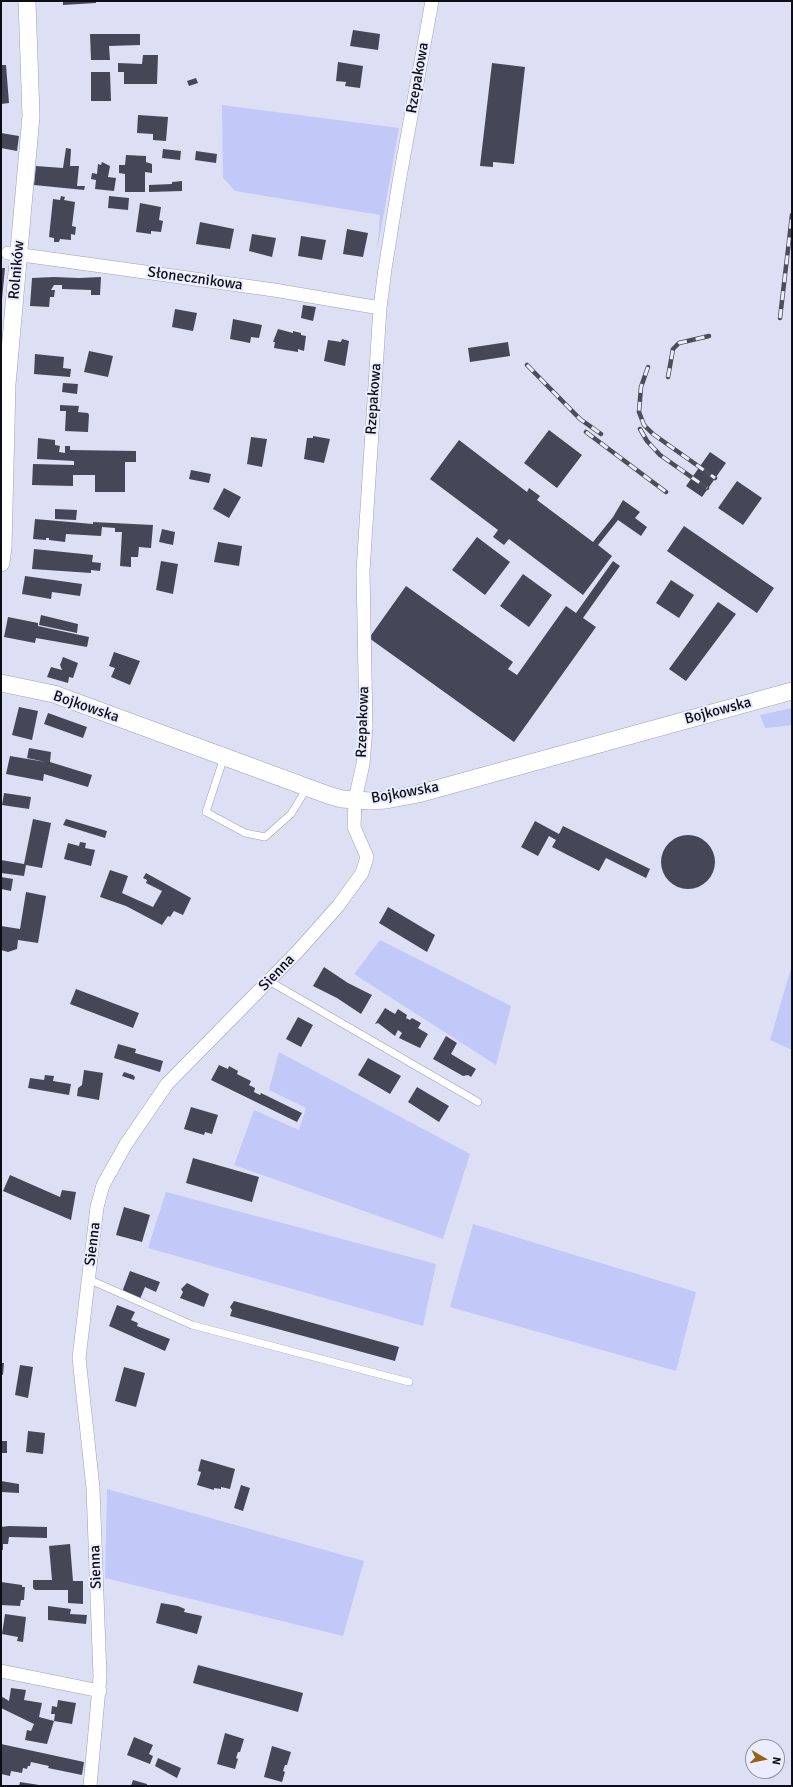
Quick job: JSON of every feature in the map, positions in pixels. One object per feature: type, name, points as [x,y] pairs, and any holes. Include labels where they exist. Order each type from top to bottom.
[{"type":"street","name":"Rolników","points":[[1,563],[3,547],[7,384],[13,253],[31,116],[27,1]]},
{"type":"street","name":"Rzepakowa","points":[[355,800],[362,764],[366,727],[363,571],[380,308],[384,269],[432,1]]},
{"type":"street","name":"Słonecznikowa","points":[[13,253],[274,290],[380,308]]},
{"type":"street","name":"Bojkowska","points":[[1,683],[54,694],[307,788],[328,795],[355,800],[386,800],[418,794],[792,691]]},
{"type":"street","name":"Sienna","points":[[90,1786],[100,1692],[100,1677],[93,1488],[79,1358],[97,1207],[103,1185],[126,1144],[167,1084],[269,981],[338,906],[362,873],[367,857],[354,827],[355,800]]},
{"type":"street","points":[[1,1671],[100,1692]]},
{"type":"lane","points":[[224,757],[206,812],[246,833],[265,837],[290,814],[307,788]]},
{"type":"lane","points":[[269,981],[478,1102]]},
{"type":"lane","points":[[88,1279],[192,1325],[409,1382]]},
{"type":"shaded area","points":[[222,105],[399,128],[377,252],[380,215],[235,191],[223,178]]},
{"type":"shaded area","points":[[792,708],[792,725],[765,728],[760,715]]},
{"type":"shaded area","points":[[380,940],[511,1006],[496,1065],[354,974]]},
{"type":"shaded area","points":[[792,965],[792,1050],[770,1040]]},
{"type":"shaded area","points":[[279,1052],[470,1154],[443,1239],[234,1165],[254,1110],[299,1130],[306,1108],[269,1090]]},
{"type":"shaded area","points":[[166,1192],[436,1264],[423,1326],[148,1248]]},
{"type":"shaded area","points":[[473,1224],[696,1292],[676,1371],[450,1307]]},
{"type":"shaded area","points":[[107,1489],[364,1561],[343,1636],[105,1578]]},
{"type":"building","points":[[63,1],[96,1],[96,3],[63,5]]},
{"type":"building","points":[[353,30],[380,34],[378,50],[350,46]]},
{"type":"building","points":[[90,34],[140,34],[140,45],[109,46],[110,60],[91,60]]},
{"type":"building","points":[[143,55],[158,55],[157,84],[124,84],[124,72],[118,72],[118,63],[142,64]]},
{"type":"building","points":[[338,62],[363,66],[360,88],[345,86],[346,82],[336,81]]},
{"type":"building","points":[[492,63],[525,67],[514,164],[493,162],[493,167],[480,166]]},
{"type":"building","points":[[1,65],[6,65],[9,103],[1,104]]},
{"type":"building","points":[[91,72],[110,72],[111,101],[91,101]]},
{"type":"building","points":[[196,78],[198,83],[189,86],[187,81]]},
{"type":"building","points":[[138,115],[168,117],[166,141],[153,140],[153,134],[137,133]]},
{"type":"building","points":[[1,133],[19,136],[17,151],[1,148]]},
{"type":"building","points":[[66,148],[71,149],[70,166],[79,166],[77,186],[85,186],[84,190],[34,185],[36,166],[63,168]]},
{"type":"building","points":[[163,149],[181,151],[180,160],[162,158]]},
{"type":"building","points":[[196,151],[217,154],[216,163],[195,160]]},
{"type":"building","points":[[126,155],[146,156],[146,162],[152,164],[152,173],[145,172],[145,192],[125,192],[125,174],[119,173],[119,165],[125,165]]},
{"type":"building","points":[[102,162],[110,166],[108,177],[116,178],[114,191],[95,189],[96,180],[91,179],[92,173],[97,174],[98,164],[101,165]]},
{"type":"building","points":[[182,181],[182,191],[149,192],[149,185],[172,184],[172,182]]},
{"type":"building","points":[[61,196],[65,197],[64,200],[75,202],[72,226],[76,227],[75,235],[71,234],[71,240],[60,239],[59,242],[54,242],[54,238],[49,237],[53,199],[60,200]]},
{"type":"building","points":[[109,196],[129,198],[128,210],[108,208]]},
{"type":"building","points":[[140,203],[161,207],[159,220],[163,221],[161,232],[151,231],[151,234],[136,232]]},
{"type":"building","points":[[200,222],[234,229],[230,249],[196,244]]},
{"type":"building","points":[[347,229],[368,233],[363,257],[343,254]]},
{"type":"building","points":[[252,234],[276,238],[272,257],[249,251]]},
{"type":"building","points":[[301,236],[326,240],[322,260],[298,256]]},
{"type":"building","points":[[1,268],[5,268],[2,299],[1,299]]},
{"type":"building","points":[[101,277],[100,295],[91,295],[91,290],[62,289],[62,285],[54,285],[51,290],[55,290],[54,297],[50,297],[49,307],[30,306],[32,278]]},
{"type":"building","points":[[303,305],[316,307],[313,321],[301,318]]},
{"type":"building","points":[[175,309],[197,313],[193,331],[172,327]]},
{"type":"building","points":[[233,319],[262,325],[259,338],[251,337],[250,343],[230,339]]},
{"type":"building","points":[[278,329],[293,333],[293,331],[301,333],[301,335],[306,336],[304,351],[298,349],[298,352],[274,348],[275,342],[273,342]]},
{"type":"building","points":[[342,339],[349,341],[345,366],[324,361],[328,340],[341,342]]},
{"type":"building","points":[[508,342],[510,356],[470,362],[468,348]]},
{"type":"building","points":[[89,351],[113,356],[108,377],[84,372]]},
{"type":"building","points":[[35,354],[64,357],[63,368],[71,369],[70,377],[34,374]]},
{"type":"building","points":[[63,383],[78,384],[77,394],[62,392]]},
{"type":"building","points":[[60,405],[79,406],[78,412],[88,413],[88,432],[65,431],[66,411],[60,411]]},
{"type":"building","points":[[549,430],[582,455],[557,488],[524,463]]},
{"type":"building","points":[[313,436],[330,439],[324,463],[304,459],[307,438],[313,438]]},
{"type":"building","points":[[251,437],[267,439],[262,467],[247,464]]},
{"type":"building","points":[[38,438],[55,440],[55,445],[60,446],[59,452],[65,453],[65,446],[70,446],[70,450],[136,451],[136,462],[125,462],[125,492],[95,492],[95,475],[73,475],[73,486],[32,485],[33,464],[74,465],[74,461],[37,459]]},
{"type":"building","points":[[459,440],[527,492],[529,488],[540,496],[537,500],[593,542],[613,517],[623,500],[640,512],[635,518],[647,527],[641,536],[618,520],[598,545],[612,556],[583,595],[509,539],[504,545],[493,537],[498,530],[430,479]]},
{"type":"building","points":[[710,452],[726,463],[702,497],[686,486]]},
{"type":"building","points":[[191,470],[211,474],[209,483],[189,479]]},
{"type":"building","points":[[737,481],[762,498],[743,525],[718,508]]},
{"type":"building","points":[[224,488],[241,497],[229,518],[213,509]]},
{"type":"building","points":[[55,509],[77,510],[76,520],[55,519]]},
{"type":"building","points":[[35,519],[93,524],[93,522],[153,525],[151,548],[139,547],[138,557],[131,557],[131,567],[120,566],[122,532],[115,532],[115,528],[102,527],[101,536],[66,534],[65,542],[49,540],[49,538],[46,538],[46,540],[33,539]]},
{"type":"building","points":[[684,526],[774,588],[757,613],[667,551]]},
{"type":"building","points":[[162,529],[175,532],[173,545],[159,542]]},
{"type":"building","points":[[477,537],[510,562],[485,595],[452,570]]},
{"type":"building","points":[[218,542],[242,546],[239,566],[214,562]]},
{"type":"building","points":[[34,549],[93,555],[92,562],[101,563],[100,571],[91,570],[91,573],[32,569]]},
{"type":"building","points":[[161,561],[178,564],[173,594],[156,590]]},
{"type":"building","points":[[613,561],[620,566],[583,618],[596,627],[514,742],[369,638],[406,586],[513,662],[508,669],[517,675],[566,606],[576,613]]},
{"type":"building","points":[[523,574],[552,595],[529,627],[500,606]]},
{"type":"building","points":[[25,576],[82,584],[80,596],[52,592],[51,599],[22,594]]},
{"type":"building","points":[[671,580],[694,595],[679,618],[656,603]]},
{"type":"building","points":[[718,602],[736,614],[686,681],[669,669]]},
{"type":"building","points":[[41,615],[78,624],[77,633],[39,625]]},
{"type":"building","points":[[8,617],[38,623],[38,626],[89,637],[87,647],[36,638],[35,643],[4,637]]},
{"type":"building","points":[[114,652],[140,661],[130,685],[111,677],[115,668],[109,666]]},
{"type":"building","points":[[63,657],[78,663],[73,678],[69,677],[68,683],[47,677],[51,667],[62,670],[60,665]]},
{"type":"building","points":[[19,707],[38,711],[32,740],[12,735]]},
{"type":"building","points":[[48,713],[87,727],[83,738],[44,724]]},
{"type":"building","points":[[29,748],[51,752],[50,762],[92,775],[88,787],[44,774],[43,781],[6,774],[10,756],[46,762],[27,758]]},
{"type":"building","points":[[4,793],[31,797],[29,809],[2,805]]},
{"type":"building","points":[[33,819],[51,823],[42,868],[26,865],[24,876],[1,873],[1,860],[24,864]]},
{"type":"building","points":[[66,819],[107,831],[105,838],[63,825]]},
{"type":"building","points":[[535,821],[559,834],[563,826],[650,869],[646,878],[606,858],[599,871],[552,847],[556,840],[549,836],[538,856],[521,847]]},
{"type":"building","points":[[683,835],[693,835],[703,839],[711,847],[715,857],[715,867],[711,877],[703,885],[693,889],[683,889],[673,885],[665,877],[661,867],[661,857],[665,847],[673,839]]},
{"type":"building","points":[[80,842],[86,843],[85,848],[95,850],[91,866],[64,859],[68,843],[79,846]]},
{"type":"building","points":[[110,870],[128,876],[122,893],[153,907],[162,891],[146,883],[147,880],[143,878],[146,873],[191,898],[183,915],[174,911],[170,917],[168,916],[162,925],[126,906],[100,897]]},
{"type":"building","points":[[1,877],[13,879],[11,891],[1,889]]},
{"type":"building","points":[[26,892],[46,896],[38,943],[18,940],[17,949],[8,952],[1,950],[1,926],[20,929]]},
{"type":"building","points":[[388,907],[435,935],[427,952],[379,923]]},
{"type":"building","points":[[324,967],[348,983],[372,995],[361,1014],[337,998],[313,986]]},
{"type":"building","points":[[76,989],[139,1013],[133,1028],[70,1004]]},
{"type":"building","points":[[385,1008],[395,1014],[398,1009],[407,1015],[406,1018],[410,1020],[412,1018],[421,1023],[418,1028],[428,1034],[420,1048],[399,1038],[402,1033],[398,1030],[395,1036],[378,1023],[375,1024]]},
{"type":"building","points":[[298,1017],[313,1025],[301,1047],[286,1039]]},
{"type":"building","points":[[446,1036],[457,1043],[451,1054],[476,1069],[471,1077],[468,1075],[463,1076],[433,1059]]},
{"type":"building","points":[[118,1044],[136,1049],[135,1053],[163,1061],[160,1072],[114,1058]]},
{"type":"building","points":[[368,1058],[401,1076],[390,1094],[358,1075]]},
{"type":"building","points":[[219,1065],[228,1069],[229,1066],[238,1071],[237,1074],[251,1081],[249,1085],[255,1088],[254,1092],[260,1095],[261,1093],[302,1113],[297,1122],[211,1080]]},
{"type":"building","points":[[84,1070],[103,1073],[99,1100],[77,1096],[78,1088],[82,1085]]},
{"type":"building","points":[[124,1072],[133,1075],[135,1077],[134,1080],[122,1076]]},
{"type":"building","points":[[45,1075],[54,1076],[53,1081],[71,1084],[69,1095],[28,1088],[30,1078],[44,1080]]},
{"type":"building","points":[[417,1087],[449,1106],[439,1122],[408,1102]]},
{"type":"building","points":[[191,1107],[218,1115],[212,1134],[205,1132],[204,1135],[184,1129]]},
{"type":"building","points":[[193,1158],[259,1177],[252,1202],[186,1183]]},
{"type":"building","points":[[10,1175],[60,1197],[62,1190],[76,1192],[71,1220],[3,1191]]},
{"type":"building","points":[[124,1207],[150,1215],[142,1242],[116,1235]]},
{"type":"building","points":[[130,1271],[160,1282],[156,1292],[145,1287],[140,1299],[122,1292]]},
{"type":"building","points":[[187,1283],[209,1294],[204,1307],[180,1298],[183,1292],[181,1289]]},
{"type":"building","points":[[234,1301],[399,1347],[395,1361],[230,1316],[232,1310],[230,1307]]},
{"type":"building","points":[[117,1305],[135,1312],[131,1320],[138,1323],[137,1326],[170,1339],[165,1351],[109,1326]]},
{"type":"building","points":[[1,1363],[4,1363],[3,1375],[1,1374]]},
{"type":"building","points":[[20,1365],[33,1367],[28,1398],[15,1395]]},
{"type":"building","points":[[124,1367],[145,1373],[136,1407],[115,1401]]},
{"type":"building","points":[[28,1431],[45,1433],[43,1454],[26,1452]]},
{"type":"building","points":[[1,1441],[7,1441],[7,1453],[1,1453]]},
{"type":"building","points":[[201,1459],[235,1469],[230,1489],[221,1487],[221,1489],[214,1488],[214,1490],[197,1485],[201,1472],[198,1471]]},
{"type":"building","points":[[1,1481],[19,1484],[19,1493],[1,1492]]},
{"type":"building","points":[[241,1485],[250,1488],[243,1511],[234,1508]]},
{"type":"building","points":[[1,1527],[47,1527],[47,1538],[9,1537],[8,1544],[3,1544],[3,1550],[1,1550]]},
{"type":"building","points":[[70,1544],[73,1581],[83,1581],[83,1604],[68,1603],[68,1590],[35,1590],[33,1588],[33,1580],[52,1580],[49,1546]]},
{"type":"building","points":[[1,1582],[22,1585],[22,1587],[25,1587],[24,1600],[21,1600],[20,1606],[1,1605]]},
{"type":"building","points":[[161,1603],[178,1606],[185,1609],[184,1612],[202,1616],[197,1634],[156,1623]]},
{"type":"building","points":[[48,1606],[71,1609],[70,1614],[87,1615],[86,1624],[48,1620]]},
{"type":"building","points":[[5,1614],[26,1617],[23,1642],[17,1641],[18,1637],[2,1634]]},
{"type":"building","points":[[198,1665],[303,1693],[298,1712],[193,1683]]},
{"type":"building","points":[[11,1688],[26,1690],[24,1700],[42,1703],[39,1717],[54,1721],[47,1744],[25,1740],[27,1730],[31,1731],[34,1724],[1,1708],[1,1696],[9,1701]]},
{"type":"building","points":[[58,1700],[76,1703],[72,1724],[54,1721],[55,1714],[51,1714],[52,1706],[57,1707]]},
{"type":"building","points":[[225,1733],[244,1739],[240,1752],[238,1752],[236,1758],[238,1759],[235,1769],[217,1764]]},
{"type":"building","points":[[134,1737],[153,1745],[149,1754],[153,1756],[150,1764],[127,1755]]},
{"type":"building","points":[[1,1744],[84,1762],[82,1775],[48,1768],[49,1766],[31,1762],[27,1769],[23,1768],[22,1773],[11,1771],[10,1776],[1,1774]]},
{"type":"building","points":[[272,1746],[291,1752],[287,1765],[285,1765],[283,1771],[285,1772],[282,1782],[264,1777]]},
{"type":"building","points":[[158,1758],[181,1768],[177,1778],[155,1766]]},
{"type":"building","points":[[133,1780],[147,1784],[147,1786],[131,1786]]},
{"type":"building","points":[[20,1782],[39,1785],[39,1786],[19,1786]]},
{"type":"railway","points":[[780,318],[792,215]]},
{"type":"railway","points":[[668,377],[673,349],[679,343],[709,336]]},
{"type":"railway","points":[[527,365],[580,419],[601,434]]},
{"type":"railway","points":[[648,367],[641,387],[639,412],[644,425],[653,434],[715,478]]},
{"type":"railway","points":[[640,429],[647,441],[660,455],[707,488]]},
{"type":"railway","points":[[586,432],[666,492]]}]
